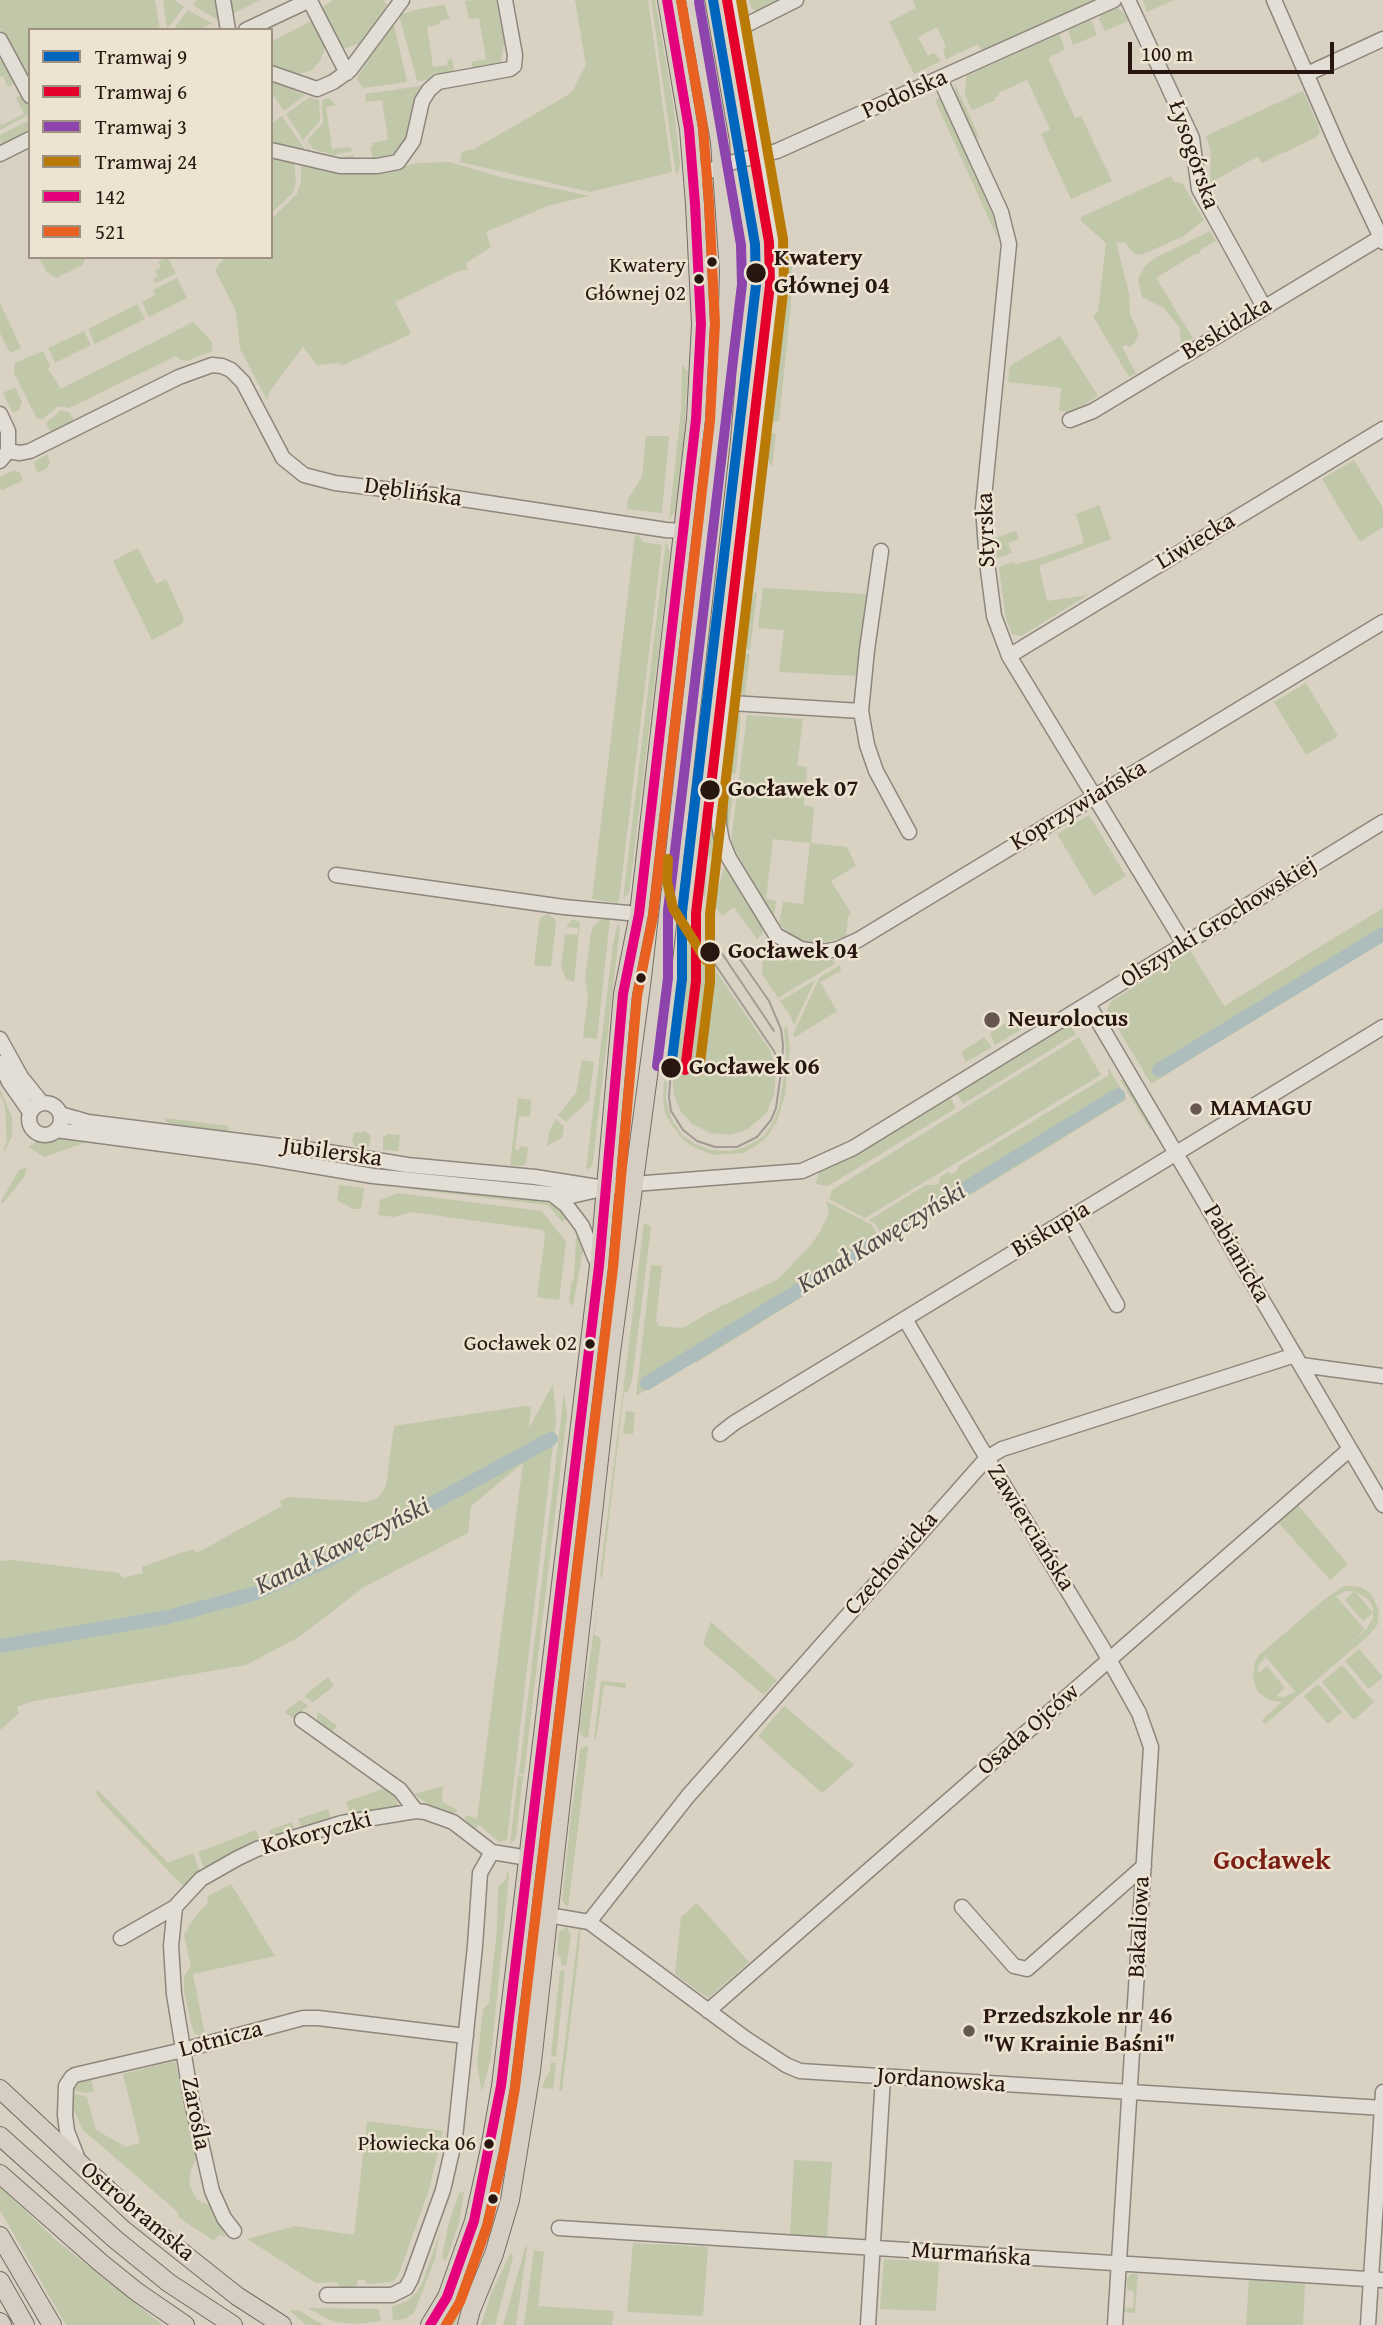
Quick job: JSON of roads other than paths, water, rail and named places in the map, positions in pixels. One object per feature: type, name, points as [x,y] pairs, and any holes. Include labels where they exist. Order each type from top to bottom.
[{"type":"main road","points":[[430,2325],[447,2297],[474,2221],[501,2086],[599,1266],[623,994],[639,915],[684,531],[700,359],[700,274],[688,129],[667,0]]},
{"type":"main road","points":[[467,2325],[494,2254],[510,2200],[531,2071],[610,1360],[661,979],[722,440],[729,271],[722,165],[695,0]]},
{"type":"main road","name":"Ostrobramska","points":[[0,2089],[135,2215],[237,2296],[282,2325]]},
{"type":"main road","points":[[0,2136],[116,2241],[181,2292],[233,2325]]},
{"type":"main road","points":[[0,2174],[91,2255],[185,2325]]},
{"type":"main road","points":[[0,2236],[52,2325]]},
{"type":"main road","points":[[0,2281],[26,2325]]},
{"type":"street","points":[[223,0],[228,28]]},
{"type":"street","points":[[250,28],[310,0],[347,73]]},
{"type":"street","points":[[273,74],[317,89],[347,73],[401,0]]},
{"type":"street","points":[[273,150],[340,166],[377,166],[398,162],[413,141],[422,101],[438,82],[477,76],[514,66],[516,55],[505,0]]},
{"type":"street","points":[[734,0],[775,228],[780,281],[731,703],[861,711]]},
{"type":"street","points":[[740,27],[796,0]]},
{"type":"street","name":"Podolska","points":[[693,179],[722,165],[763,156],[1114,0]]},
{"type":"street","name":"Łysogórska","points":[[1128,0],[1192,138],[1199,189],[1264,307]]},
{"type":"street","points":[[1274,0],[1382,239]]},
{"type":"street","points":[[1307,74],[1383,39]]},
{"type":"street","points":[[0,40],[28,92]]},
{"type":"street","name":"Styrska","points":[[940,79],[1001,212],[1009,244],[983,508],[994,616],[1009,656],[1184,944]]},
{"type":"street","points":[[0,153],[28,140]]},
{"type":"street","name":"Beskidzka","points":[[1070,420],[1093,411],[1382,239]]},
{"type":"street","name":"Dęblińska","points":[[4,456],[30,451],[200,369],[212,365],[222,366],[237,375],[249,392],[278,452],[304,475],[335,482],[684,531]]},
{"type":"street","points":[[0,414],[8,431],[4,456]]},
{"type":"street","name":"Liwiecka","points":[[1009,656],[1383,429]]},
{"type":"street","points":[[881,551],[861,711],[867,745],[876,771],[909,832]]},
{"type":"street","name":"Koprzywiańska","points":[[731,703],[719,803],[722,841],[771,928],[784,941],[802,949],[822,952],[838,949],[858,940],[1383,622]]},
{"type":"street","name":"Olszynki Grochowskiej","points":[[633,1184],[802,1171],[845,1152],[1383,822]]},
{"type":"street","points":[[336,876],[639,915]]},
{"type":"street","name":"Pabianicka","points":[[1088,1004],[1383,1505]]},
{"type":"street","name":"Biskupia","points":[[720,1434],[729,1426],[1383,1027]]},
{"type":"street","points":[[0,1039],[36,1107],[30,1125],[36,1133],[47,1135],[56,1130],[60,1123],[60,1114],[54,1105],[36,1107],[9,1082],[0,1063]]},
{"type":"street","name":"Jubilerska","points":[[60,1114],[98,1124],[288,1147],[407,1165],[547,1178],[606,1188]]},
{"type":"street","name":"Jubilerska","points":[[56,1130],[260,1157],[373,1176],[552,1195],[571,1196],[633,1184]]},
{"type":"street","points":[[552,1195],[566,1205],[582,1226],[599,1266]]},
{"type":"street","points":[[1068,1219],[1117,1305]]},
{"type":"street","name":"Zawierciańska","points":[[905,1319],[1109,1660],[1139,1713],[1149,1739]]},
{"type":"street","points":[[1298,1360],[1383,1376]]},
{"type":"street","name":"Czechowicka","points":[[589,1922],[688,1796],[987,1458],[1002,1449],[1298,1360]]},
{"type":"street","name":"Osada Ojców","points":[[708,2011],[1350,1449]]},
{"type":"street","points":[[302,1720],[400,1790],[416,1811]]},
{"type":"street","name":"Bakaliowa","points":[[1115,2325],[1151,1760],[1149,1739]]},
{"type":"street","name":"Kokoryczki","points":[[121,1938],[175,1908],[205,1877],[257,1849],[342,1823],[416,1811],[449,1819],[492,1852],[528,1858]]},
{"type":"street","points":[[327,2295],[391,2295],[399,2292],[409,2284],[433,2220],[455,2138],[480,1872],[492,1852]]},
{"type":"street","points":[[962,1907],[1014,1966],[1027,1969],[1144,1866]]},
{"type":"street","name":"Zarośla","points":[[175,1908],[171,1947],[174,1994],[191,2098],[212,2191],[224,2218],[234,2231]]},
{"type":"street","name":"Jordanowska","points":[[548,1915],[589,1922],[764,2052],[794,2069],[812,2073],[1383,2108]]},
{"type":"street","name":"Lotnicza","points":[[81,2166],[65,2124],[66,2087],[75,2075],[303,2018],[466,2036]]},
{"type":"street","points":[[868,2325],[883,2077]]},
{"type":"street","points":[[1368,2325],[1377,2279],[1383,2092]]},
{"type":"street","name":"Murmańska","points":[[559,2228],[1377,2279]]},
{"type":"waterway","name":"Kanał Kawęczyński","points":[[1159,1070],[1383,934]]},
{"type":"waterway","name":"Kanał Kawęczyński","points":[[647,1383],[1118,1095]]},
{"type":"waterway","name":"Kanał Kawęczyński","points":[[0,1646],[168,1617],[256,1593],[326,1561],[551,1439]]},
{"type":"tram line","name":"9","points":[[671,1068],[682,979],[682,912],[756,285],[755,244],[713,0]]},
{"type":"tram line","name":"6","points":[[685,1070],[696,981],[696,913],[770,285],[769,242],[727,0]]},
{"type":"tram line","name":"24","points":[[699,1071],[710,982],[710,914],[784,284],[783,239],[741,0]]},
{"type":"tram line","name":"3","points":[[657,1066],[668,978],[668,910],[742,284],[741,245],[699,2]]},
{"type":"tram line","name":"24","points":[[668,859],[667,881],[673,908],[706,960]]},
{"type":"tram line","points":[[671,1068],[671,1111],[683,1130],[697,1141],[715,1147],[737,1147],[757,1137],[771,1120],[776,1108],[782,1065],[781,1029],[769,1001],[730,945]]},
{"type":"tram line","points":[[721,952],[774,1031]]},
{"type":"tram line","points":[[712,960],[774,1051],[780,1068]]},
{"type":"place","name":"Kwatery Głównej 04","points":[[756,273]]},
{"type":"place","name":"Kwatery Głównej 02","points":[[699,279]]},
{"type":"place","name":"Gocławek 07","points":[[710,790]]},
{"type":"place","name":"Gocławek 04","points":[[710,952]]},
{"type":"place","name":"Neurolocus","points":[[992,1020]]},
{"type":"place","name":"Gocławek 06","points":[[671,1068]]},
{"type":"place","name":"MAMAGU","points":[[1196,1109]]},
{"type":"place","name":"Gocławek 02","points":[[590,1344]]},
{"type":"place","name":"Przedszkole nr 46 \"W Krainie Baśni\"","points":[[969,2031]]},
{"type":"place","name":"Płowiecka 06","points":[[489,2144]]},
{"type":"district","name":"Gocławek","points":[[1272,1862]]}]
